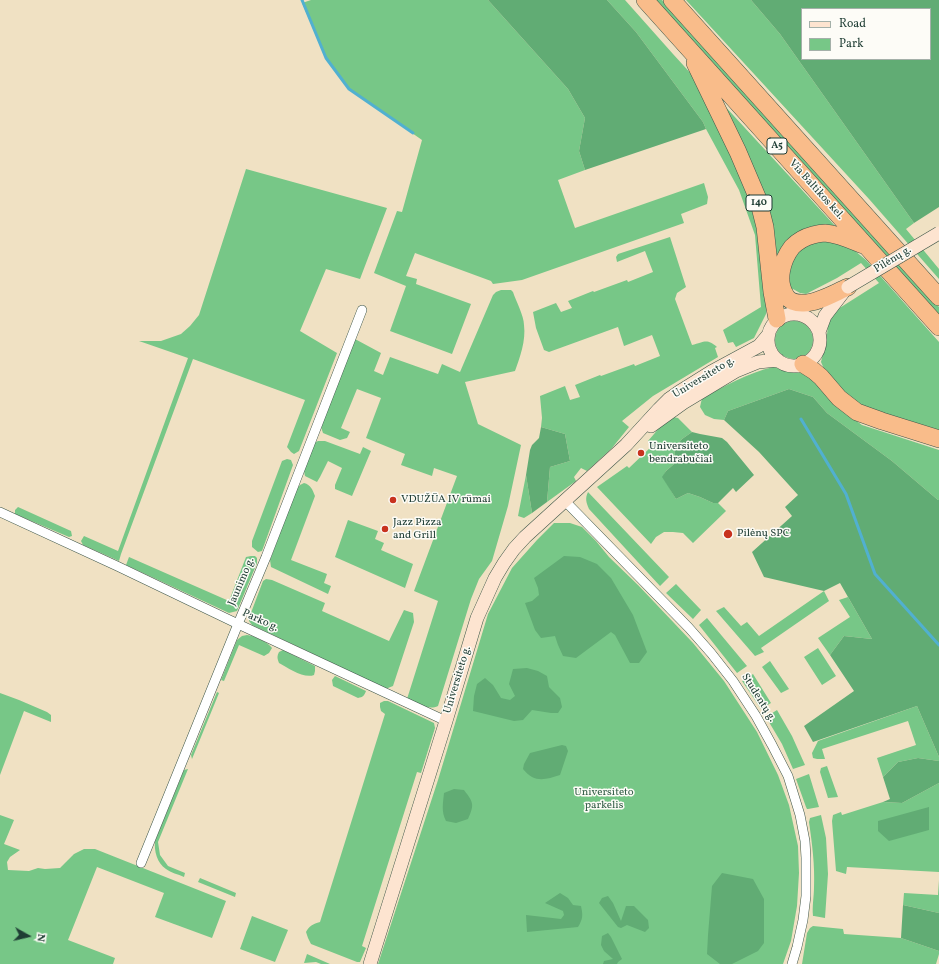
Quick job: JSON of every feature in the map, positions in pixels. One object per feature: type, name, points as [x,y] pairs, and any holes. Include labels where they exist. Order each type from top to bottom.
[{"type":"highway","name":"Via Baltikos kel.","points":[[645,0],[939,327]]},
{"type":"highway","name":"Via Baltikos kel.","points":[[672,0],[939,298]]},
{"type":"highway","name":"140","points":[[686,45],[738,152],[758,199],[765,227],[772,292],[777,319]]},
{"type":"highway","points":[[848,287],[815,301],[800,304],[794,302],[788,299],[782,290],[780,277],[784,261],[793,247],[805,237],[823,233],[835,234],[868,248]]},
{"type":"highway","points":[[803,364],[818,374],[839,398],[857,412],[939,439]]},
{"type":"main road","name":"Pilėnų g.","points":[[802,314],[811,312],[848,287],[939,233]]},
{"type":"main road","name":"Pilėnų g.","points":[[819,332],[825,316],[848,287]]},
{"type":"main road","points":[[793,313],[802,314],[816,324],[820,340],[819,348],[816,355],[810,360],[797,366],[790,366],[784,364],[773,355],[769,348],[768,334],[777,319],[793,313]]},
{"type":"main road","name":"Universiteto g.","points":[[370,964],[477,618],[495,578],[504,563],[525,537],[626,445],[659,409],[679,392],[711,372],[759,346],[768,334]]},
{"type":"main road","name":"Universiteto g.","points":[[626,445],[675,408],[736,371],[758,362],[778,360]]},
{"type":"street","name":"Jaunimo g.","points":[[141,863],[266,557],[362,310]]},
{"type":"street","name":"Studentų g.","points":[[565,501],[689,628],[720,664],[745,698],[788,776],[800,815],[805,841],[806,858],[806,896],[803,920],[792,964]]},
{"type":"street","name":"Parko g.","points":[[0,512],[446,721]]},
{"type":"green space","points":[[311,0],[488,0],[568,89],[585,118],[579,151],[585,170],[558,180],[575,228],[704,183],[708,197],[707,204],[681,214],[684,223],[522,280],[493,284],[491,281],[415,253],[406,276],[417,279],[416,284],[471,304],[452,354],[390,331],[406,286],[374,273],[397,211],[402,212],[422,140],[349,89],[326,58],[302,3]]},
{"type":"green space","points":[[488,0],[607,0],[636,32],[703,122],[706,129],[585,170],[579,151],[585,118],[568,89]]},
{"type":"green space","points":[[607,0],[625,0],[694,77],[747,189],[759,224],[767,305],[766,314],[754,338],[736,347],[733,342],[728,343],[723,330],[761,307],[755,235],[739,190],[703,122],[636,32]]},
{"type":"green space","points":[[655,0],[662,0],[939,307],[939,316]]},
{"type":"green space","points":[[686,0],[751,0],[780,34],[914,223],[906,229],[939,269],[939,279],[869,199]]},
{"type":"green space","points":[[751,0],[939,0],[939,207],[914,223],[780,34]]},
{"type":"green space","points":[[722,103],[837,228],[816,227],[774,268]]},
{"type":"green space","points":[[246,169],[387,208],[360,279],[326,269],[300,331],[337,353],[299,451],[294,454],[287,447],[305,400],[193,359],[119,561],[83,545],[81,541],[84,536],[118,551],[188,358],[139,341],[161,341],[181,334],[199,315]]},
{"type":"green space","points":[[670,237],[686,287],[677,293],[675,299],[692,345],[711,342],[717,347],[715,348],[718,357],[653,396],[622,421],[629,427],[612,448],[587,471],[581,468],[574,477],[576,481],[547,502],[550,467],[570,461],[565,434],[541,427],[542,418],[540,396],[565,386],[570,400],[580,397],[575,385],[634,364],[635,366],[660,356],[652,335],[624,346],[618,327],[549,352],[544,350],[536,328],[533,312],[556,303],[561,312],[572,308],[568,301],[627,280],[628,282],[653,272],[645,251],[617,262],[616,257],[618,254]]},
{"type":"green space","points":[[820,239],[849,246],[866,260],[939,342],[939,434],[860,406],[843,395],[825,371],[821,362],[826,342],[829,318],[838,309],[879,283],[861,263],[837,278],[806,294],[800,293],[793,289],[789,293],[786,277],[794,253]]},
{"type":"green space","points":[[501,290],[511,290],[513,292],[524,321],[521,355],[515,371],[465,382],[478,424],[521,445],[508,506],[492,561],[479,579],[471,599],[438,706],[430,708],[407,699],[438,601],[414,591],[457,476],[434,468],[432,476],[401,465],[405,454],[366,438],[381,398],[357,389],[341,428],[350,432],[347,438],[340,440],[323,433],[321,427],[355,339],[381,353],[374,371],[383,375],[390,357],[438,374],[442,364],[460,372],[493,295]]},
{"type":"green space","points":[[794,321],[807,327],[813,340],[807,353],[794,359],[781,353],[775,340],[781,327]]},
{"type":"green space","points":[[773,367],[808,374],[843,411],[862,425],[939,450],[939,500],[892,461],[827,413],[813,397],[789,389],[728,411],[724,420],[714,419],[705,415],[700,407],[702,398],[746,376]]},
{"type":"green space","points":[[789,389],[813,397],[827,413],[892,461],[939,500],[939,757],[917,706],[813,742],[804,726],[854,691],[830,655],[844,636],[872,639],[840,583],[824,591],[764,577],[752,552],[792,516],[785,507],[798,495],[759,452],[724,420],[728,411]]},
{"type":"green space","points":[[673,417],[678,418],[692,432],[682,439],[675,448],[674,464],[666,471],[663,477],[676,499],[688,493],[713,503],[718,503],[726,511],[693,543],[683,533],[664,532],[656,537],[651,544],[597,487],[627,466],[629,468],[652,446],[648,441],[666,420]]},
{"type":"green space","points":[[541,427],[565,434],[570,461],[550,467],[547,502],[532,513],[526,475],[530,450],[532,445],[539,438]]},
{"type":"green space","points":[[692,432],[722,438],[754,475],[736,492],[733,488],[718,503],[713,503],[688,493],[676,499],[662,477],[674,464],[675,448],[682,439]]},
{"type":"green space","points":[[318,441],[325,441],[360,454],[363,447],[371,451],[352,496],[335,489],[335,485],[342,468],[328,461],[317,482],[305,476],[304,471],[314,443]]},
{"type":"green space","points":[[287,459],[291,460],[293,465],[262,551],[258,552],[252,547],[252,541],[282,461]]},
{"type":"green space","points":[[526,475],[532,513],[524,518],[518,516]]},
{"type":"green space","points":[[304,483],[310,486],[315,496],[291,560],[327,574],[324,583],[331,586],[328,594],[271,567],[270,560],[297,488]]},
{"type":"green space","points":[[588,492],[669,577],[660,586],[589,509],[586,500]]},
{"type":"green space","points":[[18,507],[71,531],[72,536],[69,537],[15,514],[15,510]]},
{"type":"green space","points":[[348,520],[378,531],[375,539],[384,543],[381,550],[413,564],[405,588],[335,557]]},
{"type":"green space","name":"Universiteto parkelis","points":[[554,523],[570,523],[582,527],[596,541],[609,557],[693,643],[724,681],[757,732],[778,775],[789,805],[798,846],[799,873],[797,906],[791,941],[783,964],[378,964],[438,780],[488,614],[512,568]]},
{"type":"green space","points":[[255,556],[257,558],[257,563],[237,611],[229,613],[126,565],[129,557],[229,601],[246,557]]},
{"type":"green space","points":[[564,556],[580,557],[597,564],[611,578],[633,615],[647,652],[639,663],[630,663],[615,635],[611,632],[576,658],[563,656],[555,636],[541,638],[535,630],[525,603],[532,601],[539,595],[534,578]]},
{"type":"green space","points":[[266,579],[272,580],[325,603],[322,611],[389,641],[404,610],[413,613],[414,622],[393,686],[385,688],[252,625],[249,618],[263,581]]},
{"type":"green space","points":[[676,584],[701,610],[693,619],[666,593]]},
{"type":"green space","points":[[824,591],[829,601],[761,648],[764,652],[755,656],[716,611],[724,607],[741,626],[747,622],[759,636]]},
{"type":"green space","points":[[848,597],[872,639],[844,636],[830,655],[818,638],[850,617],[839,600]]},
{"type":"green space","points":[[707,618],[747,666],[737,673],[699,625]]},
{"type":"green space","points":[[247,635],[261,640],[272,648],[269,653],[264,656],[239,645],[224,681],[221,680],[237,640],[242,636]]},
{"type":"green space","points":[[818,648],[836,676],[822,685],[804,657]]},
{"type":"green space","points":[[283,650],[315,666],[314,675],[306,676],[279,663],[278,655],[279,652]]},
{"type":"green space","points":[[770,661],[789,689],[781,693],[762,667]]},
{"type":"green space","points":[[527,668],[538,671],[547,676],[549,687],[560,698],[562,707],[558,713],[532,710],[523,720],[514,721],[473,711],[474,696],[477,684],[485,678],[493,685],[501,698],[510,700],[515,696],[509,684],[513,669]]},
{"type":"green space","points":[[753,674],[771,703],[761,709],[742,681]]},
{"type":"green space","points":[[335,676],[366,691],[365,694],[358,698],[333,686],[332,680]]},
{"type":"green space","points":[[217,692],[219,693],[192,759],[191,755]]},
{"type":"green space","points":[[0,693],[47,712],[51,715],[51,722],[24,711],[0,775]]},
{"type":"green space","points":[[388,701],[434,723],[435,728],[421,773],[417,772],[362,946],[366,948],[360,962],[357,962],[311,944],[306,932],[308,928],[320,922],[385,714],[381,711],[380,707],[380,703]]},
{"type":"green space","points":[[917,706],[939,757],[939,761],[918,758],[898,762],[883,777],[877,758],[916,745],[908,721],[822,749],[825,759],[813,758],[812,753],[818,741]]},
{"type":"green space","points":[[777,710],[792,736],[805,765],[793,769],[782,744],[766,717]]},
{"type":"green space","points":[[562,745],[566,746],[568,751],[560,775],[540,779],[531,777],[523,769],[530,753]]},
{"type":"green space","points":[[918,758],[939,761],[939,783],[902,803],[883,802],[890,799],[883,777],[898,762]]},
{"type":"green space","points":[[827,766],[838,797],[828,798],[820,772],[821,768]]},
{"type":"green space","points":[[188,769],[158,842],[160,855],[168,866],[185,873],[184,877],[170,872],[160,864],[156,853],[155,841],[184,770]]},
{"type":"green space","points":[[809,774],[819,807],[807,809],[796,779]]},
{"type":"green space","points":[[939,783],[939,872],[847,867],[846,874],[836,871],[832,821],[833,815],[841,812],[842,815],[883,802],[902,803]]},
{"type":"green space","points":[[454,789],[464,790],[472,803],[472,810],[468,819],[456,823],[446,821],[443,811],[444,793]]},
{"type":"green space","points":[[929,807],[929,830],[889,841],[878,831],[878,821]]},
{"type":"green space","points":[[0,815],[14,820],[4,844],[20,850],[10,857],[7,862],[8,870],[29,871],[38,868],[60,868],[74,854],[84,849],[95,849],[226,901],[212,938],[155,917],[164,893],[97,867],[68,940],[115,958],[113,964],[0,964]]},
{"type":"green space","points":[[821,815],[826,838],[828,874],[825,918],[813,916],[814,871],[809,822],[810,818]]},
{"type":"green space","points":[[722,873],[753,879],[764,899],[764,943],[758,951],[732,964],[720,964],[707,954],[712,886]]},
{"type":"green space","points":[[200,878],[236,893],[235,897],[198,882]]},
{"type":"green space","points":[[939,880],[939,913],[903,905],[904,893],[938,895]]},
{"type":"green space","points":[[560,893],[568,898],[573,905],[581,906],[582,917],[578,927],[527,932],[526,915],[561,919],[564,915],[563,911],[545,903]]},
{"type":"green space","points":[[608,896],[613,903],[621,921],[626,906],[634,906],[648,920],[649,928],[645,932],[627,925],[621,928],[618,927],[599,903],[602,898]]},
{"type":"green space","points":[[903,905],[939,913],[939,951],[901,938]]},
{"type":"green space","points":[[252,916],[288,930],[275,962],[240,949]]},
{"type":"green space","points":[[813,926],[843,929],[844,934],[901,938],[939,951],[939,954],[936,964],[802,964],[807,933]]},
{"type":"green space","points":[[608,933],[622,959],[617,964],[603,964],[604,961],[613,959],[604,951],[601,945],[602,936]]},
{"type":"green space","points":[[307,954],[330,964],[321,964],[316,962],[304,963]]},
{"type":"waterway","points":[[302,0],[326,58],[349,89],[413,133]]},
{"type":"waterway","points":[[801,419],[846,494],[875,574],[939,645]]},
{"type":"place","name":"Universiteto bendrabučiai","points":[[641,453]]},
{"type":"place","name":"VDUŽŪA IV rūmai","points":[[393,500]]},
{"type":"place","name":"Jazz Pizza and Grill","points":[[385,529]]},
{"type":"place","name":"Pilėnų SPC","points":[[728,534]]}]
